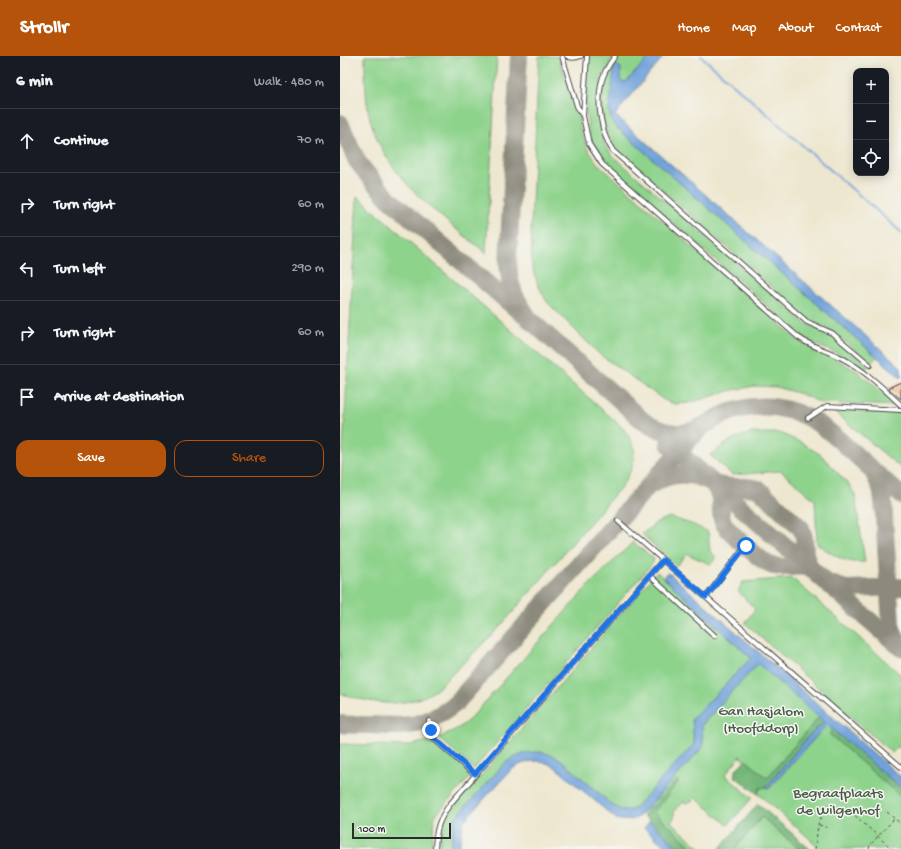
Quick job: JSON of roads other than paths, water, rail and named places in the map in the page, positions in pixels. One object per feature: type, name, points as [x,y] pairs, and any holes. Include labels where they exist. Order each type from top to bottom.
[{"type":"lane","points":[[562,56],[577,106],[583,116]]},
{"type":"lane","points":[[567,56],[569,58],[576,58],[581,56]]},
{"type":"lane","points":[[587,56],[583,116],[586,135],[591,148],[602,164],[798,337],[809,344],[840,357],[859,369],[901,405]]},
{"type":"lane","points":[[615,56],[605,73],[600,94],[601,114],[605,137],[613,152],[807,322],[832,333],[870,365]]},
{"type":"lane","points":[[808,418],[827,406],[901,410]]},
{"type":"lane","points":[[618,521],[901,767]]},
{"type":"lane","points":[[706,597],[746,546]]},
{"type":"lane","points":[[435,849],[436,834],[440,818],[450,804],[663,560]]},
{"type":"lane","points":[[650,576],[715,636]]},
{"type":"lane","points":[[429,721],[434,738],[475,774]]},
{"type":"water","points":[[650,56],[664,56],[615,115],[901,367],[901,378],[614,125],[611,120],[609,110],[614,68],[616,65],[621,68],[620,79],[623,82],[627,81]]},
{"type":"water","points":[[665,574],[670,574],[901,777],[901,788],[827,725],[768,789],[766,787],[808,737],[824,722],[758,664],[702,724],[703,747],[638,817],[632,820],[616,819],[555,767],[544,762],[527,762],[511,770],[463,822],[459,849],[450,849],[455,818],[505,763],[512,759],[532,752],[539,752],[546,753],[560,759],[611,804],[620,809],[629,811],[635,808],[694,744],[692,719],[751,658],[665,579]]},
{"type":"water","points":[[650,821],[680,849],[668,849],[644,828]]},
{"type":"waterway","points":[[701,56],[901,232]]},
{"type":"park label","name":"Gan Hasjalom (Hoofddorp)","points":[[761,720]]},
{"type":"park label","name":"Begraafplaats de Wilgenhof","points":[[838,802]]}]
